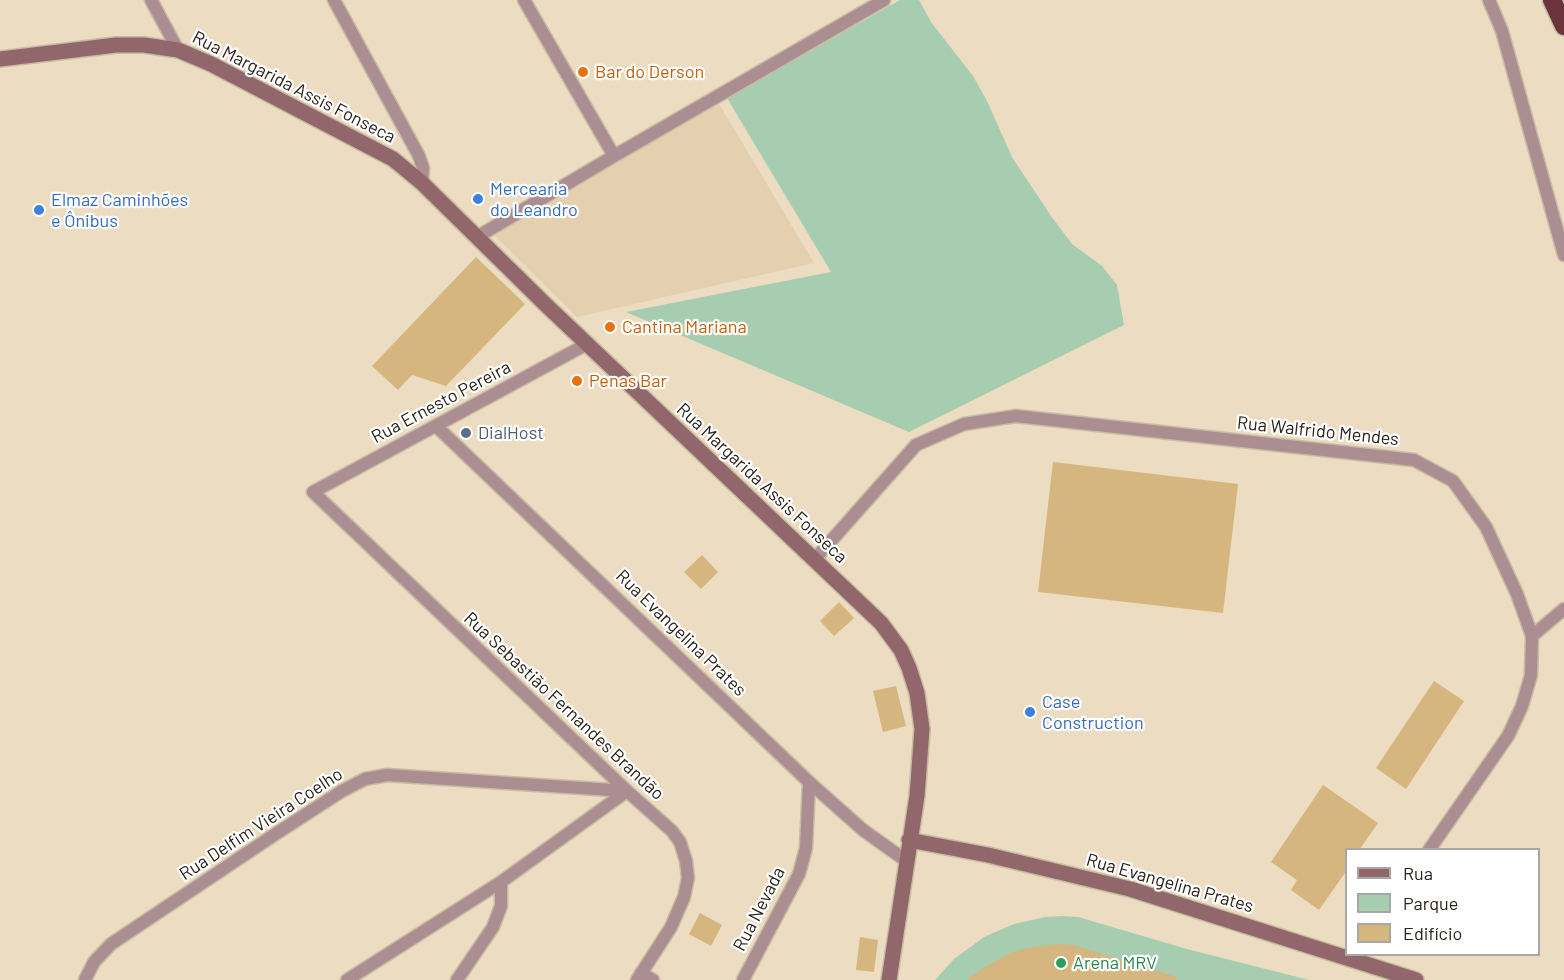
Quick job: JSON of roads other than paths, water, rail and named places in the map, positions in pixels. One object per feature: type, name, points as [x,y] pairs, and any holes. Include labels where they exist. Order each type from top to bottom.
[{"type":"highway","points":[[1552,0],[1564,26]]},
{"type":"street","points":[[151,0],[178,50]]},
{"type":"street","points":[[334,0],[419,156],[423,168],[422,183]]},
{"type":"street","points":[[477,237],[884,0]]},
{"type":"street","points":[[1489,0],[1502,31],[1564,255]]},
{"type":"street","points":[[528,2],[614,156]]},
{"type":"street","name":"Rua Margarida Assis Fonseca","points":[[0,59],[116,45],[144,45],[178,50],[211,64],[393,159],[422,183],[880,623],[901,650],[917,693],[922,729],[917,796],[889,980]]},
{"type":"street","name":"Rua Ernesto Pereira","points":[[313,492],[587,344]]},
{"type":"street","name":"Rua Walfrido Mendes","points":[[815,559],[916,445],[964,424],[1016,416],[1414,460],[1453,481],[1486,527],[1517,594],[1532,636],[1531,675],[1522,706],[1508,736],[1430,848]]},
{"type":"street","name":"Rua Evangelina Prates","points":[[436,426],[809,782],[863,831],[906,860]]},
{"type":"street","name":"Rua Sebastião Fernandes Brandão","points":[[313,492],[627,791],[672,831],[680,842],[688,878],[684,897],[671,927],[639,976]]},
{"type":"street","points":[[1532,636],[1564,609]]},
{"type":"street","name":"Rua Delfim Vieira Coelho","points":[[86,977],[94,962],[111,944],[274,835],[342,791],[365,779],[397,776],[627,791]]},
{"type":"street","name":"Rua Nevada","points":[[743,980],[799,874],[806,848],[809,782]]},
{"type":"street","points":[[346,980],[501,882],[627,791]]},
{"type":"street","name":"Rua Evangelina Prates","points":[[909,840],[988,855],[1130,889],[1345,954]]},
{"type":"street","points":[[457,980],[493,927],[501,906],[501,882]]},
{"type":"street","name":"Rua Evangelina Prates","points":[[1355,957],[1416,980]]},
{"type":"street","points":[[639,976],[654,980]]},
{"type":"place","name":"Bar do Derson","points":[[583,72]]},
{"type":"place","name":"Mercearia do Leandro","points":[[478,199]]},
{"type":"place","name":"Elmaz Caminhões e Ônibus","points":[[39,210]]},
{"type":"place","name":"Cantina Mariana","points":[[610,327]]},
{"type":"place","name":"Penas Bar","points":[[577,381]]},
{"type":"place","name":"DialHost","points":[[466,433]]},
{"type":"place","name":"Case Construction","points":[[1030,712]]},
{"type":"place","name":"Arena MRV","points":[[1061,963]]}]
